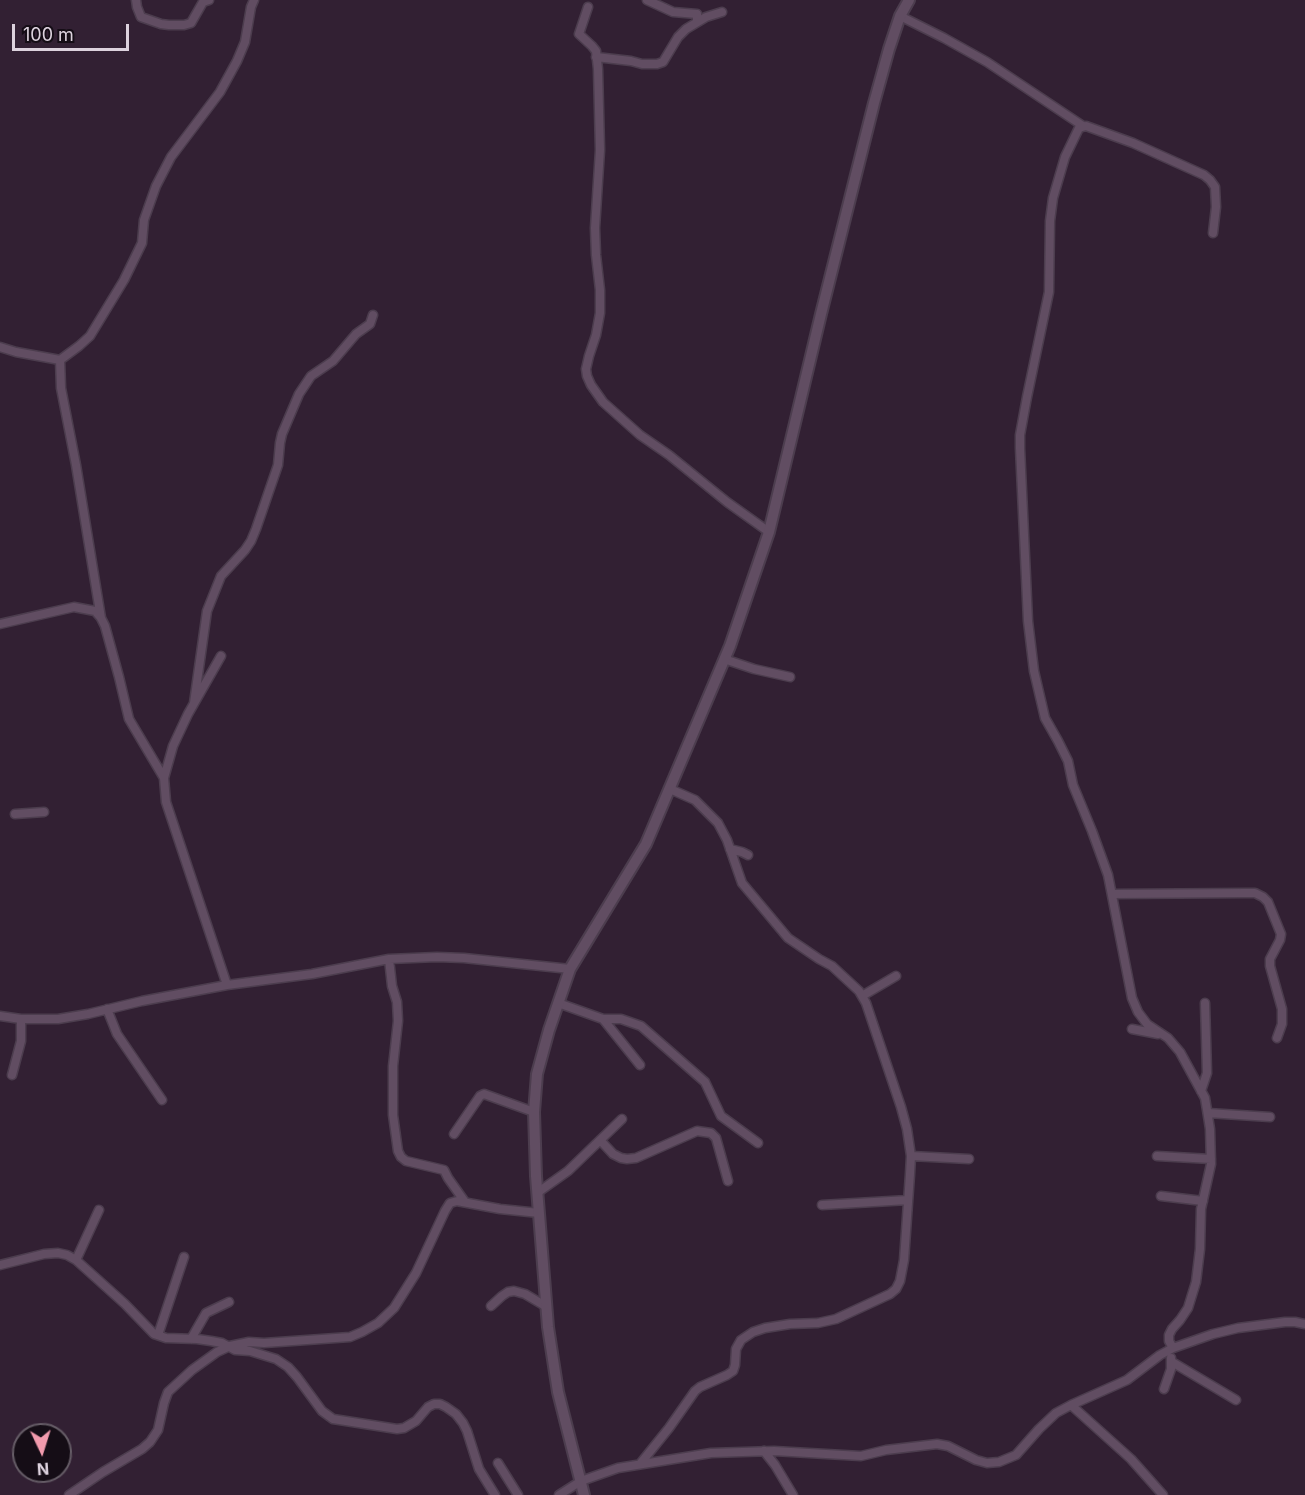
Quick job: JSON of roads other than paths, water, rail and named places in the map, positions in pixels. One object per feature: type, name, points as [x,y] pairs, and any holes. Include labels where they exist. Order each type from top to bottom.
[{"type":"street","points":[[136,0],[141,17],[161,24],[179,25],[191,23],[203,2],[208,0]]},
{"type":"street","points":[[0,347],[60,360],[90,336],[124,280],[141,243],[144,220],[156,186],[171,158],[220,92],[237,61],[245,42],[254,0]]},
{"type":"street","points":[[647,0],[673,12],[697,14],[697,22]]},
{"type":"street","points":[[584,1495],[558,1392],[546,1307],[537,1193],[534,1112],[537,1074],[570,969],[646,844],[724,659],[769,532],[874,103],[900,16],[909,0]]},
{"type":"street","points":[[588,7],[579,34],[596,51],[600,150],[595,228],[600,314],[586,369],[587,376],[603,402],[640,435],[669,454],[727,502],[769,532]]},
{"type":"street","points":[[596,57],[642,64],[663,62],[678,37],[686,29],[722,12]]},
{"type":"street","points":[[900,16],[987,62],[1083,126],[1133,143],[1204,175],[1215,187],[1216,207],[1213,233]]},
{"type":"street","points":[[1083,126],[1076,132],[1065,157],[1053,198],[1050,221],[1049,292],[1020,435],[1028,621],[1034,671],[1045,718],[1068,761],[1073,785],[1100,851],[1110,883],[1132,998],[1147,1024],[1175,1045],[1180,1052],[1205,1098],[1208,1113],[1211,1159],[1203,1201],[1196,1282],[1188,1308],[1169,1335],[1172,1362],[1164,1389]]},
{"type":"street","points":[[194,703],[207,611],[221,576],[251,541],[278,465],[282,434],[299,394],[312,376],[333,361],[356,334],[370,324],[374,315]]},
{"type":"street","points":[[60,360],[62,388],[98,613],[105,626],[129,719],[164,778]]},
{"type":"street","points":[[0,624],[74,607],[98,613]]},
{"type":"street","points":[[220,656],[173,746],[164,778],[166,802],[227,985]]},
{"type":"street","points":[[724,659],[790,677]]},
{"type":"street","points":[[640,1464],[695,1391],[733,1371],[736,1349],[741,1340],[765,1328],[836,1319],[890,1294],[896,1288],[900,1281],[904,1260],[911,1156],[901,1107],[866,1003],[859,991],[832,966],[788,938],[742,883],[727,840],[718,823],[695,800],[670,789]]},
{"type":"street","points":[[15,814],[44,812]]},
{"type":"street","points":[[730,849],[748,855]]},
{"type":"street","points":[[1112,894],[1255,893],[1263,897],[1268,902],[1281,934],[1270,959],[1282,1009],[1282,1024],[1277,1038]]},
{"type":"street","points":[[0,1016],[21,1019],[88,1014],[227,985],[312,974],[389,959],[464,958],[570,969]]},
{"type":"street","points":[[389,959],[398,1021],[393,1066],[393,1115],[398,1151],[406,1161],[444,1170],[465,1202]]},
{"type":"street","points":[[862,996],[896,976]]},
{"type":"street","points":[[1201,1091],[1207,1073],[1205,1003]]},
{"type":"street","points":[[558,1004],[603,1019],[621,1019],[641,1026],[705,1082],[721,1116],[758,1143]]},
{"type":"street","points":[[107,1010],[117,1034],[162,1100]]},
{"type":"street","points":[[12,1075],[21,1041],[21,1019]]},
{"type":"street","points":[[603,1019],[640,1065]]},
{"type":"street","points":[[1132,1029],[1162,1035]]},
{"type":"street","points":[[454,1134],[480,1096],[484,1094],[534,1112]]},
{"type":"street","points":[[1208,1113],[1270,1117]]},
{"type":"street","points":[[537,1193],[568,1171],[622,1119]]},
{"type":"street","points":[[600,1140],[613,1154],[627,1159],[636,1158],[697,1131],[711,1133],[716,1138],[728,1181]]},
{"type":"street","points":[[911,1156],[969,1159]]},
{"type":"street","points":[[1157,1156],[1211,1159]]},
{"type":"street","points":[[1161,1196],[1203,1201]]},
{"type":"street","points":[[822,1205],[908,1200]]},
{"type":"street","points":[[69,1495],[142,1449],[155,1437],[168,1392],[192,1370],[218,1352],[230,1346],[249,1342],[350,1336],[378,1323],[394,1308],[416,1273],[450,1203],[457,1201],[539,1213]]},
{"type":"street","points":[[76,1260],[99,1210]]},
{"type":"street","points":[[0,1265],[44,1254],[67,1255],[76,1260],[126,1304],[154,1334],[166,1338],[211,1341],[236,1350],[262,1354],[276,1359],[297,1377],[322,1411],[333,1419],[398,1429],[411,1425],[428,1407],[440,1404],[456,1414],[463,1423],[479,1469],[495,1495]]},
{"type":"street","points":[[158,1335],[184,1257]]},
{"type":"street","points":[[491,1306],[508,1292],[514,1291],[525,1294],[546,1307]]},
{"type":"street","points":[[191,1339],[206,1313],[229,1302]]},
{"type":"street","points":[[559,1495],[581,1481],[618,1468],[711,1453],[764,1451],[861,1456],[886,1450],[937,1444],[948,1446],[976,1460],[987,1463],[999,1462],[1016,1455],[1056,1413],[1127,1380],[1160,1355],[1172,1349],[1213,1334],[1238,1328],[1285,1322],[1305,1324]]},
{"type":"street","points":[[1172,1362],[1236,1400]]},
{"type":"street","points":[[1071,1405],[1131,1459],[1163,1495]]},
{"type":"street","points":[[764,1451],[793,1495]]},
{"type":"street","points":[[498,1463],[518,1495]]}]
